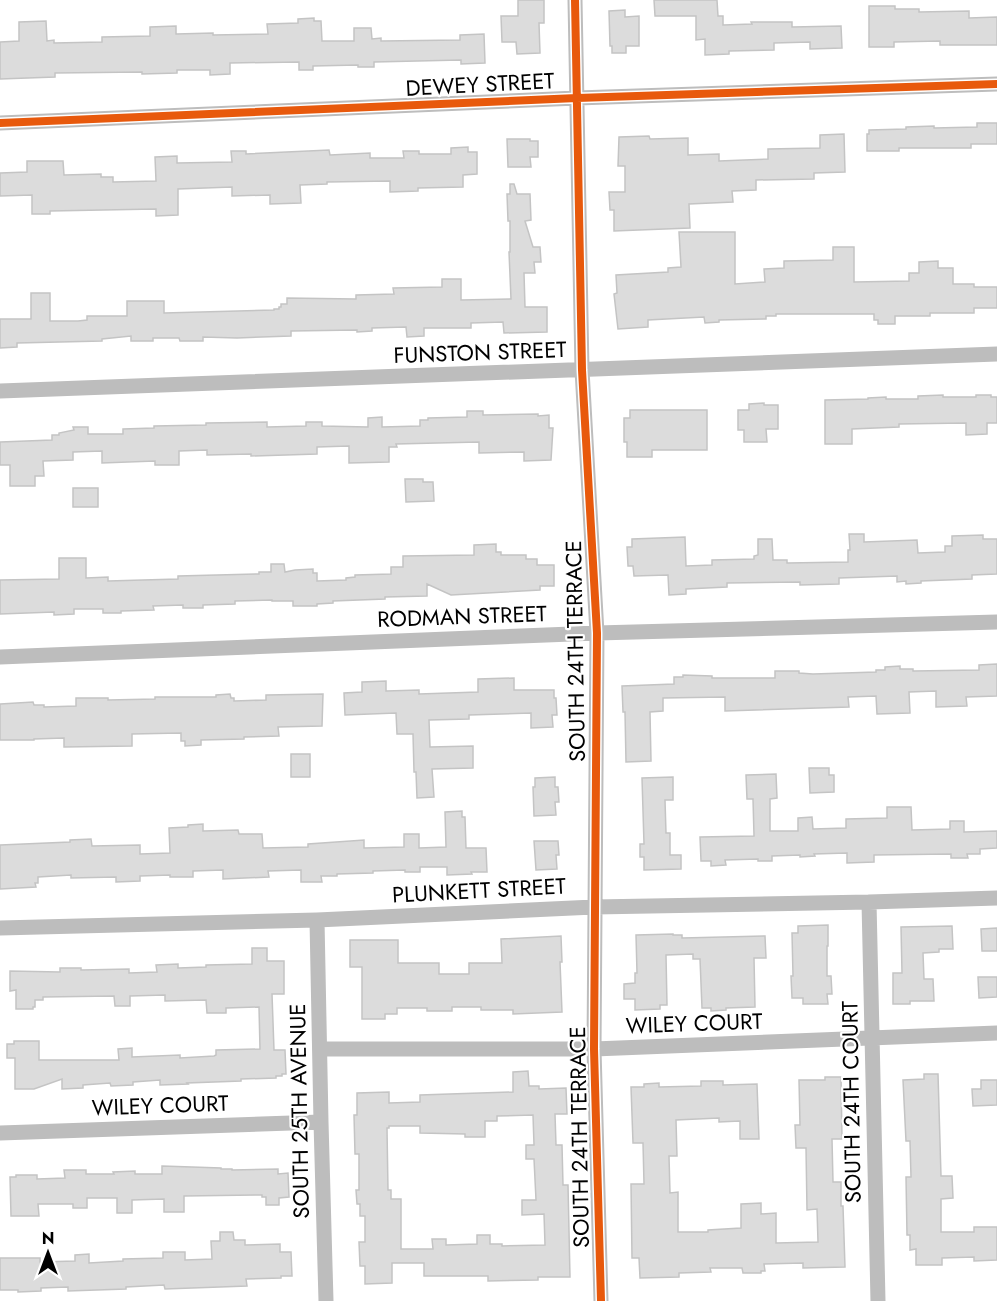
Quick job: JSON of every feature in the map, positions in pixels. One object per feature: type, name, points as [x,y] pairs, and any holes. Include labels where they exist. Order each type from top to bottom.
[{"type":"street","name":"SOUTH 24TH TERRACE","points":[[575,0],[582,370],[597,633],[594,1049],[601,1301]]},
{"type":"street","name":"DEWEY STREET","points":[[0,123],[577,98],[997,84]]},
{"type":"street","name":"FUNSTON STREET","points":[[0,391],[997,354]]},
{"type":"street","name":"RODMAN STREET","points":[[0,657],[597,633],[997,622]]},
{"type":"street","name":"PLUNKETT STREET","points":[[0,928],[317,920],[594,907],[997,898]]},
{"type":"street","name":"SOUTH 24TH COURT","points":[[869,902],[878,1301]]},
{"type":"street","name":"SOUTH 25TH AVENUE","points":[[317,920],[326,1301]]},
{"type":"street","name":"WILEY COURT","points":[[320,1049],[594,1049],[997,1034]]},
{"type":"street","name":"WILEY COURT","points":[[0,1133],[321,1122]]},
{"type":"building","points":[[518,0],[544,0],[544,23],[539,23],[540,53],[517,54],[516,42],[502,42],[501,16],[518,16]]},
{"type":"building","points":[[654,0],[717,0],[718,16],[723,16],[723,25],[792,22],[792,27],[841,26],[842,48],[810,49],[810,42],[774,43],[774,50],[729,51],[729,54],[705,55],[705,39],[696,40],[696,16],[655,16]]},
{"type":"building","points":[[869,6],[895,6],[895,9],[919,9],[919,12],[969,11],[969,18],[997,17],[997,45],[940,45],[940,41],[894,42],[894,47],[869,47]]},
{"type":"building","points":[[625,10],[625,17],[639,16],[639,46],[626,46],[626,53],[612,53],[609,11]]},
{"type":"building","points":[[314,18],[314,21],[321,21],[322,41],[354,41],[354,28],[371,28],[372,39],[381,38],[381,41],[460,40],[460,35],[484,34],[485,63],[461,64],[461,60],[374,62],[374,67],[313,66],[313,70],[299,70],[299,62],[230,63],[230,74],[210,75],[210,70],[177,70],[177,73],[142,74],[142,72],[55,73],[55,77],[0,79],[0,42],[19,41],[19,22],[46,21],[47,41],[54,40],[54,43],[102,42],[102,37],[150,36],[150,27],[176,26],[176,34],[268,34],[267,24],[298,23],[298,19]]},
{"type":"building","points":[[977,123],[997,123],[997,144],[971,144],[971,148],[899,148],[899,151],[867,151],[869,130],[934,126],[934,128],[977,127]]},
{"type":"building","points":[[844,134],[845,172],[814,173],[814,179],[756,180],[756,190],[732,191],[733,202],[689,204],[690,228],[614,231],[614,210],[610,210],[609,192],[625,192],[625,166],[618,166],[619,137],[688,138],[688,155],[719,154],[719,161],[768,159],[768,149],[820,148],[820,135]]},
{"type":"building","points":[[507,139],[538,141],[538,157],[530,157],[531,167],[508,167]]},
{"type":"building","points":[[468,147],[468,152],[477,152],[477,174],[463,175],[463,187],[418,188],[418,191],[390,192],[390,181],[327,182],[327,184],[300,185],[301,203],[270,204],[270,195],[232,196],[232,187],[178,189],[178,215],[156,216],[156,209],[50,211],[50,214],[32,214],[32,195],[0,196],[0,173],[27,172],[27,161],[63,161],[64,175],[101,174],[101,177],[113,177],[113,182],[156,181],[155,157],[177,156],[177,163],[232,162],[231,151],[246,151],[246,154],[329,150],[330,155],[370,153],[370,158],[404,158],[403,151],[419,151],[419,154],[451,154],[451,148]]},
{"type":"building","points":[[510,184],[514,184],[517,194],[530,194],[531,220],[525,221],[533,247],[540,247],[541,262],[534,262],[535,273],[524,273],[525,307],[547,307],[547,332],[504,333],[503,322],[471,323],[471,328],[424,328],[424,336],[407,337],[406,327],[372,328],[372,331],[357,332],[357,330],[291,331],[291,336],[203,337],[203,341],[153,338],[153,341],[131,341],[131,336],[102,339],[102,341],[17,343],[17,347],[0,348],[0,319],[31,319],[31,293],[50,293],[50,321],[87,320],[87,316],[127,316],[127,301],[164,301],[164,313],[274,310],[279,309],[281,304],[287,304],[287,298],[356,299],[356,295],[394,294],[393,288],[442,287],[442,279],[461,279],[461,300],[511,299],[510,221],[508,221],[507,194],[510,194]]},
{"type":"building","points":[[679,232],[735,232],[735,284],[765,282],[764,269],[784,268],[784,261],[833,260],[833,247],[854,247],[854,282],[909,281],[909,273],[919,273],[919,262],[938,261],[938,268],[953,268],[953,284],[997,287],[997,308],[974,308],[974,313],[895,316],[895,324],[878,324],[878,320],[874,320],[874,314],[776,314],[776,316],[766,316],[766,319],[719,320],[719,322],[705,323],[704,317],[648,320],[648,327],[618,329],[614,294],[617,293],[616,275],[668,272],[668,268],[681,267]]},
{"type":"building","points":[[943,395],[943,397],[991,395],[991,397],[997,397],[997,423],[987,423],[987,434],[966,435],[966,423],[899,424],[899,427],[852,429],[852,444],[825,444],[825,400],[886,397],[886,399],[918,399],[918,396]]},
{"type":"building","points":[[764,403],[764,405],[778,405],[778,429],[766,429],[767,442],[744,442],[744,430],[738,430],[738,410],[749,410],[749,404]]},
{"type":"building","points":[[630,410],[707,410],[707,450],[652,450],[652,457],[627,457],[627,442],[624,442],[624,418],[630,418]]},
{"type":"building","points":[[467,411],[483,411],[483,415],[549,415],[549,428],[553,428],[551,460],[524,461],[524,452],[479,453],[479,442],[396,444],[397,447],[389,447],[389,462],[349,463],[349,446],[317,447],[317,454],[251,456],[251,454],[207,455],[207,450],[179,451],[179,465],[155,465],[155,461],[102,463],[102,451],[73,452],[73,460],[43,461],[44,476],[35,476],[35,486],[10,486],[10,465],[0,465],[0,442],[52,440],[52,435],[74,430],[73,427],[88,427],[88,434],[123,434],[123,429],[206,425],[206,423],[267,422],[267,427],[306,426],[306,422],[322,422],[322,426],[368,427],[368,418],[382,417],[382,427],[420,426],[420,420],[428,420],[428,418],[467,417]]},
{"type":"building","points":[[405,479],[423,479],[423,482],[433,482],[434,501],[406,502]]},
{"type":"building","points":[[73,488],[98,488],[98,507],[73,507]]},
{"type":"building","points":[[849,534],[864,534],[864,542],[917,540],[918,553],[945,552],[945,546],[952,546],[952,536],[983,535],[983,539],[997,539],[997,574],[972,575],[972,579],[921,581],[921,583],[906,584],[906,581],[897,582],[897,576],[839,578],[839,584],[727,583],[727,587],[686,589],[686,594],[669,595],[668,575],[634,576],[633,566],[628,566],[627,547],[632,547],[632,539],[685,537],[686,566],[712,565],[712,560],[754,559],[754,556],[758,555],[758,539],[772,539],[773,560],[787,560],[787,563],[848,562]]},
{"type":"building","points":[[496,544],[496,552],[501,552],[501,555],[526,555],[526,559],[537,559],[537,565],[554,565],[554,586],[540,586],[540,590],[451,595],[427,584],[427,596],[333,601],[333,603],[317,604],[317,606],[293,606],[293,601],[272,600],[235,601],[235,604],[203,605],[203,608],[183,608],[183,605],[153,606],[154,610],[121,611],[121,613],[103,613],[103,609],[74,609],[74,614],[54,615],[54,612],[0,614],[0,580],[59,579],[59,558],[86,558],[86,578],[108,577],[108,581],[259,574],[259,572],[271,572],[271,564],[284,564],[285,572],[313,569],[313,573],[317,573],[317,581],[346,580],[355,575],[391,574],[391,567],[403,567],[403,556],[474,555],[474,545]]},
{"type":"building","points":[[997,664],[997,696],[966,697],[967,706],[936,707],[936,691],[909,692],[910,713],[877,714],[876,696],[848,697],[849,707],[725,711],[725,697],[663,698],[663,711],[650,712],[651,761],[626,762],[622,686],[674,684],[674,677],[683,677],[683,675],[712,676],[712,678],[775,678],[775,671],[799,671],[799,673],[813,674],[876,672],[876,670],[885,670],[885,667],[900,666],[900,669],[913,669],[913,671],[979,670],[979,665]]},
{"type":"building","points":[[514,678],[514,690],[554,690],[557,715],[552,715],[553,727],[531,728],[531,713],[469,715],[469,719],[429,720],[430,747],[473,746],[473,768],[432,769],[434,797],[417,798],[413,734],[397,734],[396,713],[345,715],[344,693],[362,692],[362,682],[386,681],[386,691],[419,690],[419,694],[478,692],[478,679]]},
{"type":"building","points":[[230,694],[234,701],[266,700],[266,695],[323,694],[322,726],[278,727],[279,736],[201,740],[201,745],[185,746],[185,741],[181,741],[181,733],[132,734],[132,746],[64,747],[64,738],[0,740],[0,704],[33,702],[34,705],[44,705],[44,707],[76,706],[76,698],[155,699],[155,697],[216,697],[216,695]]},
{"type":"building","points":[[291,754],[310,754],[310,777],[291,777]]},
{"type":"building","points":[[809,768],[829,768],[829,775],[834,775],[834,792],[810,793]]},
{"type":"building","points":[[776,774],[777,798],[770,799],[770,831],[798,831],[798,818],[812,817],[813,829],[846,828],[846,819],[887,818],[887,807],[911,807],[912,830],[950,829],[950,821],[964,821],[964,832],[997,831],[997,848],[980,849],[980,854],[967,854],[968,858],[951,858],[951,854],[874,855],[874,862],[847,863],[847,853],[814,854],[815,856],[800,857],[800,855],[772,856],[772,861],[725,860],[726,865],[711,866],[711,861],[701,861],[700,837],[754,836],[753,799],[747,799],[746,775]]},
{"type":"building","points":[[555,777],[559,802],[555,802],[556,815],[534,816],[535,778]]},
{"type":"building","points":[[673,777],[673,800],[665,800],[666,833],[670,833],[670,855],[681,855],[681,869],[644,870],[644,857],[640,857],[640,844],[644,844],[642,778]]},
{"type":"building","points":[[462,811],[462,817],[465,817],[466,848],[486,848],[487,872],[447,875],[447,867],[420,867],[420,872],[373,871],[373,873],[321,876],[322,882],[301,882],[301,870],[268,871],[269,877],[223,879],[223,870],[193,871],[193,877],[140,876],[140,881],[116,882],[116,877],[71,878],[71,875],[38,877],[36,887],[0,889],[0,845],[91,839],[92,846],[140,845],[140,854],[170,853],[169,828],[203,824],[203,831],[238,830],[239,834],[262,834],[263,848],[308,847],[308,844],[364,840],[364,848],[404,847],[404,834],[419,834],[419,848],[446,847],[445,812]]},
{"type":"building","points":[[534,841],[558,841],[557,869],[536,870]]},
{"type":"building","points":[[828,925],[827,976],[831,976],[832,994],[827,994],[828,1004],[803,1004],[803,998],[792,998],[792,933],[798,933],[798,926]]},
{"type":"building","points":[[952,926],[953,949],[939,949],[939,952],[923,953],[924,979],[933,979],[934,1001],[893,1004],[893,973],[902,973],[901,927]]},
{"type":"building","points":[[997,928],[997,951],[982,951],[981,929]]},
{"type":"building","points":[[636,935],[682,935],[682,938],[765,936],[766,958],[754,958],[755,1007],[711,1011],[711,1008],[702,1008],[700,959],[693,959],[693,954],[666,955],[667,1005],[660,1005],[660,1009],[635,1010],[635,999],[624,999],[624,984],[635,983]]},
{"type":"building","points":[[561,936],[562,1012],[513,1014],[513,1010],[481,1010],[481,1007],[452,1007],[452,1011],[397,1008],[397,1014],[385,1014],[385,1019],[362,1019],[362,967],[350,967],[350,940],[398,940],[398,963],[439,963],[439,974],[469,974],[469,963],[502,963],[501,939]]},
{"type":"building","points":[[252,948],[267,948],[267,961],[284,961],[284,994],[272,994],[274,1050],[285,1050],[286,1074],[276,1076],[276,1078],[241,1079],[241,1081],[160,1085],[160,1080],[133,1082],[133,1085],[111,1086],[110,1083],[62,1089],[62,1079],[34,1089],[15,1089],[15,1058],[7,1058],[7,1044],[14,1044],[14,1041],[39,1041],[39,1060],[119,1060],[118,1049],[132,1048],[132,1057],[214,1056],[216,1050],[260,1049],[259,1007],[226,1008],[226,1013],[207,1013],[206,1000],[165,1001],[165,995],[130,996],[130,1006],[115,1006],[114,996],[43,997],[43,1000],[35,1000],[33,1009],[16,1009],[16,990],[10,991],[10,971],[60,972],[60,968],[81,968],[81,970],[129,969],[129,973],[157,972],[156,965],[178,964],[178,968],[252,964]]},
{"type":"building","points":[[978,977],[997,977],[997,997],[979,998]]},
{"type":"building","points":[[528,1071],[529,1086],[539,1086],[539,1089],[566,1088],[567,1114],[555,1114],[556,1145],[562,1145],[563,1185],[568,1185],[570,1277],[488,1281],[488,1276],[424,1276],[424,1263],[392,1263],[392,1283],[365,1284],[365,1266],[360,1266],[359,1242],[365,1242],[365,1216],[360,1216],[360,1204],[357,1204],[356,1190],[359,1190],[359,1154],[355,1154],[354,1115],[357,1115],[357,1093],[389,1092],[389,1103],[420,1102],[420,1095],[513,1092],[513,1072]],"holes":[[[533,1115],[534,1145],[526,1145],[526,1159],[534,1159],[536,1200],[522,1200],[522,1215],[544,1214],[545,1245],[502,1246],[502,1244],[490,1244],[490,1235],[477,1235],[477,1244],[446,1245],[446,1239],[432,1239],[433,1249],[401,1249],[401,1199],[391,1199],[391,1190],[388,1190],[387,1128],[389,1126],[420,1126],[420,1133],[485,1137],[485,1121],[497,1121],[497,1116]]]},
{"type":"building","points":[[924,1074],[938,1074],[941,1176],[952,1176],[953,1198],[941,1199],[941,1232],[974,1232],[974,1227],[997,1227],[997,1260],[974,1261],[974,1257],[942,1258],[942,1265],[916,1265],[916,1249],[910,1250],[910,1235],[907,1235],[906,1177],[911,1177],[910,1141],[906,1141],[903,1080],[924,1079]]},
{"type":"building","points":[[825,1077],[841,1077],[842,1139],[832,1139],[833,1182],[841,1182],[845,1267],[803,1268],[803,1263],[764,1264],[765,1271],[761,1273],[743,1273],[742,1268],[710,1268],[711,1272],[679,1273],[679,1277],[640,1278],[639,1258],[632,1258],[631,1184],[644,1184],[643,1143],[633,1143],[631,1087],[644,1087],[644,1084],[659,1083],[659,1087],[701,1086],[701,1081],[723,1081],[723,1085],[757,1084],[759,1139],[740,1139],[740,1121],[719,1122],[719,1118],[676,1120],[677,1156],[669,1156],[670,1193],[678,1192],[678,1232],[708,1232],[708,1230],[741,1228],[741,1204],[761,1203],[761,1214],[776,1213],[776,1243],[818,1242],[817,1209],[807,1210],[806,1148],[796,1148],[795,1125],[800,1125],[799,1080],[825,1080]]},
{"type":"building","points":[[981,1080],[997,1080],[997,1105],[973,1106],[972,1089],[981,1089]]},
{"type":"building","points":[[162,1166],[232,1170],[278,1169],[278,1174],[288,1173],[289,1197],[279,1198],[279,1205],[266,1205],[266,1197],[262,1195],[184,1196],[184,1212],[164,1212],[164,1199],[132,1200],[132,1213],[117,1213],[117,1198],[87,1198],[87,1208],[73,1208],[73,1204],[38,1204],[39,1216],[11,1216],[10,1177],[16,1177],[16,1175],[37,1175],[37,1179],[65,1178],[64,1170],[86,1170],[86,1174],[135,1171],[135,1174],[162,1174]]},
{"type":"building","points":[[220,1232],[233,1232],[234,1240],[245,1240],[245,1245],[280,1244],[280,1252],[291,1252],[292,1276],[246,1279],[247,1286],[165,1289],[164,1285],[68,1291],[68,1287],[41,1288],[41,1291],[0,1290],[0,1258],[40,1258],[40,1262],[75,1261],[75,1255],[89,1254],[89,1263],[163,1258],[163,1252],[185,1252],[185,1260],[212,1259],[211,1241],[220,1241]]},
{"type":"cycle path","points":[[575,0],[582,370],[597,633],[594,1049],[601,1301]]},
{"type":"cycle path","points":[[0,123],[577,98],[997,84]]}]
